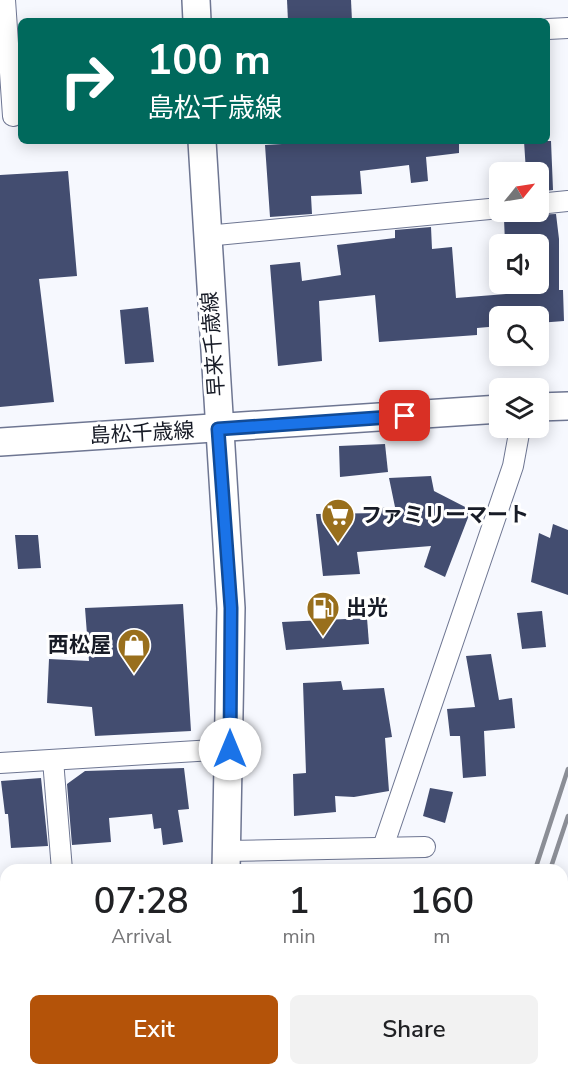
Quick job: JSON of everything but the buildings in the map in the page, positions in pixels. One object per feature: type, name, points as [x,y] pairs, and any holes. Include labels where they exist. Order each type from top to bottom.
[{"type":"main road","points":[[196,0],[197,18]]},
{"type":"main road","name":"早来千歳線","points":[[202,144],[218,429],[231,608],[226,860]]},
{"type":"main road","points":[[549,407],[568,406]]},
{"type":"main road","name":"島松千歳線","points":[[0,442],[489,411]]},
{"type":"street","points":[[5,0],[11,116]]},
{"type":"street","points":[[550,29],[568,28]]},
{"type":"street","points":[[549,203],[568,201]]},
{"type":"street","points":[[206,236],[489,209]]},
{"type":"street","points":[[384,847],[513,466],[518,438]]},
{"type":"street","points":[[0,763],[230,749]]},
{"type":"street","points":[[52,760],[61,864]]},
{"type":"street","points":[[226,860],[384,847],[425,847]]},
{"type":"railway","points":[[537,864],[568,769]]},
{"type":"railway","points":[[552,864],[568,816]]},
{"type":"place","name":"ファミリーマート","points":[[338,544]]},
{"type":"place","name":"出光","points":[[323,637]]},
{"type":"place","name":"西松屋","points":[[134,674]]},
{"type":"route","points":[[230,749],[231,608],[218,429],[405,416]]}]
